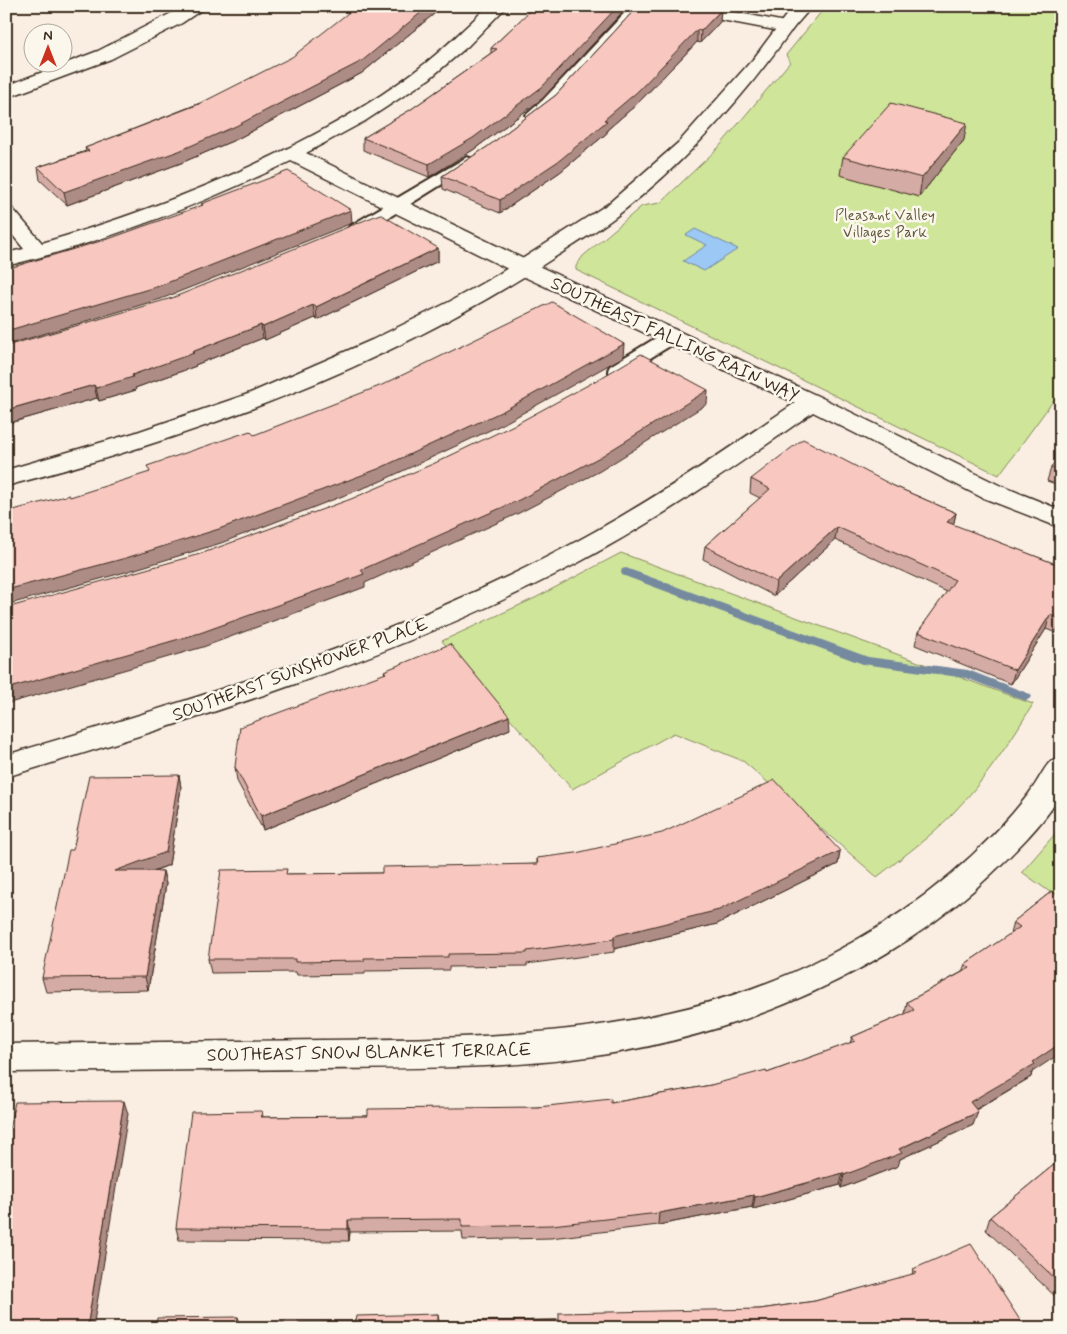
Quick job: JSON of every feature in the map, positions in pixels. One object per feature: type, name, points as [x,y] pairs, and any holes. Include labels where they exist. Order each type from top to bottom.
[{"type":"street","points":[[6,92],[71,69],[115,50],[198,6]]},
{"type":"street","points":[[6,260],[128,224],[187,201],[292,154],[373,109],[424,74],[498,6]]},
{"type":"street","points":[[674,6],[785,27]]},
{"type":"street","points":[[6,478],[143,438],[256,399],[380,345],[457,307],[524,268],[616,208],[686,146],[761,62],[785,27],[803,6]]},
{"type":"street","name":"SOUTHEAST FALLING RAIN WAY","points":[[292,154],[524,268],[812,402],[990,491],[1061,520]]},
{"type":"street","points":[[6,213],[38,252]]},
{"type":"street","name":"SOUTHEAST SUNSHOWER PLACE","points":[[6,766],[168,718],[354,653],[520,582],[625,525],[812,402]]},
{"type":"street","name":"SOUTHEAST SNOW BLANKET TERRACE","points":[[6,1058],[466,1053],[537,1048],[606,1040],[683,1021],[744,1004],[804,982],[867,948],[926,911],[966,880],[1006,841],[1048,792],[1061,770]]},
{"type":"lane","points":[[518,126],[549,103],[639,6]]},
{"type":"lane","points":[[343,235],[360,228],[398,206],[480,155]]},
{"type":"lane","points":[[605,378],[671,337]]},
{"type":"green space","name":"Pleasant Valley Villages Park","points":[[826,6],[1061,6],[1061,390],[999,475],[576,270],[576,266],[583,256],[642,206],[660,203],[718,148],[790,62],[786,55]]},
{"type":"green space","points":[[621,553],[1033,704],[998,759],[967,798],[928,837],[877,877],[743,761],[674,733],[572,789],[442,641],[535,598]]},
{"type":"green space","points":[[1061,827],[1061,900],[1022,872]]},
{"type":"water","points":[[695,229],[738,249],[704,271],[683,261],[707,245],[686,235]]},
{"type":"building","points":[[357,6],[429,6],[362,61],[236,126],[179,151],[64,192],[38,167],[89,151],[85,148],[199,104],[292,57]]},
{"type":"building","points":[[535,6],[618,6],[542,87],[473,138],[429,164],[363,138],[410,110],[497,49],[491,48]]},
{"type":"building","points":[[638,6],[701,6],[721,10],[701,31],[697,30],[637,92],[604,120],[607,121],[560,160],[500,200],[442,176],[487,147],[556,95]]},
{"type":"building","points":[[891,103],[967,123],[922,178],[843,157]]},
{"type":"building","points":[[288,171],[351,210],[159,286],[6,331],[6,269],[111,238],[203,205],[201,204]]},
{"type":"building","points":[[380,214],[438,248],[316,307],[313,305],[263,327],[261,325],[192,352],[194,353],[132,375],[133,377],[96,388],[94,385],[6,410],[6,346],[172,298]]},
{"type":"building","points":[[552,302],[624,344],[503,411],[378,469],[219,529],[126,558],[6,590],[6,512],[69,495],[70,497],[150,472],[147,466],[250,431],[254,435],[382,385]]},
{"type":"building","points":[[641,354],[708,390],[600,457],[519,500],[361,570],[364,574],[200,633],[6,689],[6,608],[200,554],[351,499],[435,463],[518,423]]},
{"type":"building","points":[[803,439],[894,486],[956,513],[947,522],[1061,566],[1060,619],[1050,615],[1015,670],[918,632],[955,580],[837,527],[776,582],[705,546],[770,489],[751,479]]},
{"type":"building","points":[[1061,453],[1061,471],[1051,468]]},
{"type":"building","points":[[450,644],[509,716],[261,816],[235,767],[240,727],[386,673],[384,671]]},
{"type":"building","points":[[179,775],[166,852],[115,871],[163,871],[145,977],[42,978],[69,850],[73,850],[89,776]]},
{"type":"building","points":[[775,780],[840,851],[719,910],[614,936],[614,939],[527,951],[527,953],[448,954],[448,957],[364,958],[364,961],[295,962],[295,959],[208,959],[221,870],[287,869],[286,874],[382,873],[382,867],[538,864],[537,858],[576,853],[662,833]]},
{"type":"building","points":[[1052,891],[1061,898],[1061,1043],[1033,1062],[1035,1064],[970,1102],[978,1112],[899,1149],[902,1153],[844,1175],[843,1173],[755,1197],[754,1195],[659,1213],[552,1225],[462,1227],[462,1219],[348,1220],[348,1229],[176,1228],[191,1112],[262,1111],[261,1117],[368,1116],[368,1109],[538,1107],[611,1099],[611,1103],[711,1085],[766,1070],[767,1073],[855,1041],[852,1037],[914,1010],[907,1002],[970,968],[965,964],[1020,927],[1013,922]]},
{"type":"building","points":[[124,1101],[87,1328],[6,1328],[6,1143],[15,1102]]},
{"type":"building","points":[[1061,1159],[1061,1284],[990,1217]]},
{"type":"building","points":[[971,1244],[1025,1328],[156,1328],[157,1318],[238,1317],[237,1323],[356,1322],[357,1316],[438,1314],[438,1322],[559,1320],[559,1313],[760,1309],[815,1301],[916,1273],[913,1269]]},
{"type":"waterway","points":[[626,572],[867,661],[968,674],[1026,697]]}]
